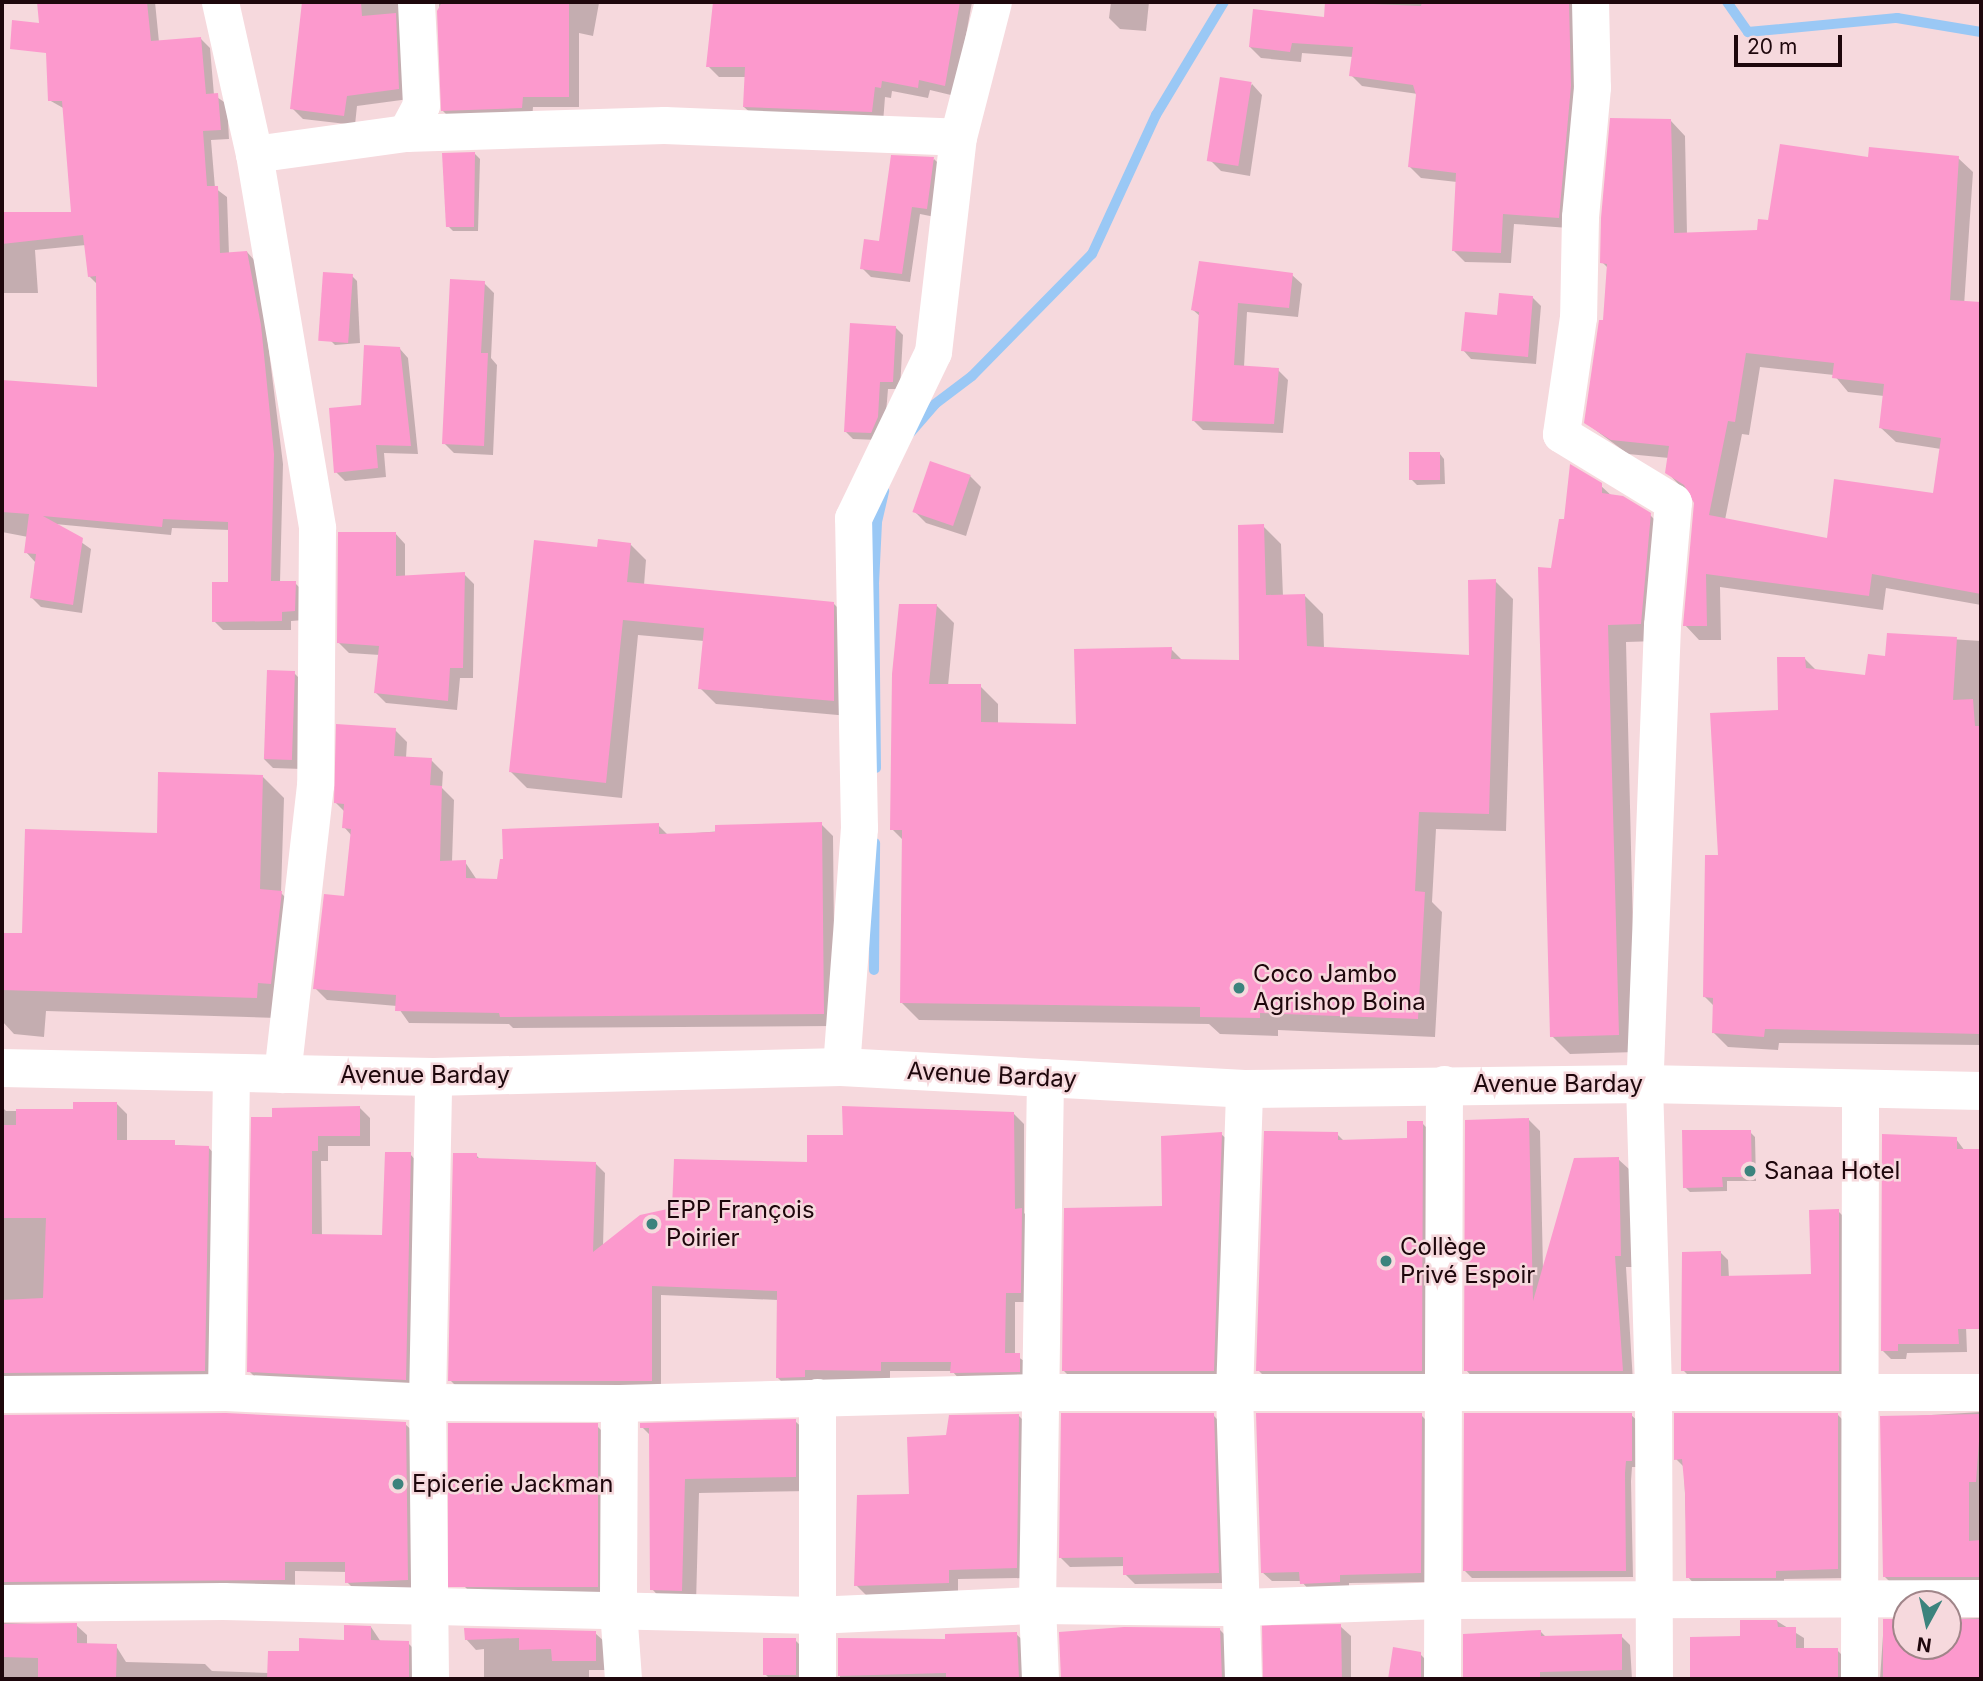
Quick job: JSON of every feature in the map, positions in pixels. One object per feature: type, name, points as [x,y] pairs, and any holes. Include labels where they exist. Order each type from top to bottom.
[{"type":"main road","name":"Avenue Barday","points":[[2,1068],[433,1077],[841,1067],[1244,1089],[1444,1084],[1644,1084],[1981,1091]]},
{"type":"street","points":[[220,2],[254,154],[317,528],[315,785],[282,1074]]},
{"type":"street","points":[[406,132],[421,105],[416,2]]},
{"type":"street","points":[[841,1067],[859,828],[853,518],[933,352],[958,137],[993,2]]},
{"type":"street","points":[[1590,2],[1592,87],[1580,217],[1578,317],[1561,434],[1673,502],[1662,625],[1644,1084],[1653,1392],[1651,1600],[1654,1679]]},
{"type":"street","points":[[254,154],[406,132],[664,125],[958,137]]},
{"type":"street","points":[[226,1392],[231,1073]]},
{"type":"street","points":[[430,1679],[427,1402],[433,1077]]},
{"type":"street","points":[[1040,1679],[1037,1605],[1043,1392],[1045,1077]]},
{"type":"street","points":[[1443,1679],[1439,1600],[1444,1389],[1444,1084]]},
{"type":"street","points":[[1859,1679],[1860,1088]]},
{"type":"street","points":[[1243,1679],[1234,1394],[1244,1089]]},
{"type":"street","points":[[2,1394],[226,1392],[427,1402],[619,1403],[1043,1392],[1234,1394],[1444,1389],[1981,1392]]},
{"type":"street","points":[[817,1397],[814,1615],[817,1679]]},
{"type":"street","points":[[619,1403],[618,1609],[623,1679]]},
{"type":"street","points":[[2,1603],[430,1605],[814,1615],[1037,1605],[1242,1607],[1439,1600],[1981,1598]]},
{"type":"building","points":[[37,2],[147,2],[151,41],[201,37],[206,94],[218,93],[221,130],[203,131],[207,186],[218,186],[220,253],[247,251],[261,325],[274,454],[271,581],[296,581],[295,611],[282,612],[282,621],[212,622],[212,582],[228,582],[228,522],[163,519],[162,527],[43,516],[83,538],[73,605],[30,598],[36,554],[24,553],[29,514],[2,512],[2,380],[97,387],[96,276],[88,277],[83,235],[2,244],[2,212],[71,212],[62,101],[48,101],[46,53],[10,49],[12,20],[39,23]]},
{"type":"building","points":[[302,2],[361,2],[362,16],[396,13],[399,89],[347,96],[344,116],[290,109]]},
{"type":"building","points":[[442,2],[569,2],[569,97],[523,97],[522,108],[441,111],[437,11]]},
{"type":"building","points":[[713,2],[960,2],[945,86],[919,80],[918,88],[882,81],[881,88],[875,87],[872,112],[743,107],[745,67],[706,67]]},
{"type":"building","points":[[1325,2],[1421,6],[1422,2],[1569,2],[1571,86],[1559,218],[1503,214],[1501,253],[1452,251],[1456,173],[1408,167],[1416,95],[1413,85],[1349,76],[1353,47],[1292,43],[1290,52],[1249,47],[1253,9],[1324,17]]},
{"type":"building","points":[[1220,77],[1252,82],[1238,166],[1207,161]]},
{"type":"building","points":[[1610,118],[1671,119],[1674,233],[1757,230],[1758,219],[1768,220],[1780,144],[1868,157],[1869,147],[1959,156],[1950,300],[1981,302],[1981,594],[1872,574],[1869,596],[1706,574],[1707,626],[1683,626],[1694,503],[1684,485],[1665,473],[1669,446],[1611,440],[1584,423],[1599,320],[1603,320],[1607,264],[1600,263]],"holes":[[[1746,353],[1834,363],[1832,378],[1884,384],[1879,428],[1941,438],[1933,493],[1834,479],[1827,538],[1709,515],[1728,421],[1735,422]]]},
{"type":"building","points":[[475,152],[474,227],[446,227],[442,153]]},
{"type":"building","points":[[891,155],[934,157],[927,209],[912,207],[902,274],[860,269],[864,239],[879,241]]},
{"type":"building","points":[[1199,261],[1293,273],[1289,308],[1238,303],[1234,365],[1279,368],[1274,424],[1192,421],[1199,312],[1191,310]]},
{"type":"building","points":[[323,272],[353,274],[348,343],[318,341]]},
{"type":"building","points":[[450,279],[485,281],[481,353],[488,353],[484,446],[442,444]]},
{"type":"building","points":[[1499,293],[1533,296],[1528,357],[1461,351],[1465,312],[1497,315]]},
{"type":"building","points":[[850,323],[896,326],[893,382],[880,382],[878,417],[871,433],[844,432]]},
{"type":"building","points":[[364,345],[400,347],[411,446],[376,445],[378,468],[334,473],[329,408],[361,405]]},
{"type":"building","points":[[1409,452],[1440,452],[1440,480],[1409,480]]},
{"type":"building","points":[[930,461],[971,475],[953,526],[912,512]]},
{"type":"building","points":[[1570,464],[1602,483],[1602,493],[1623,496],[1651,513],[1641,624],[1608,625],[1619,1035],[1550,1037],[1538,567],[1551,568],[1559,519],[1564,519]]},
{"type":"building","points":[[1264,524],[1266,595],[1305,594],[1307,646],[1469,655],[1468,580],[1496,579],[1489,814],[1419,812],[1415,891],[1425,892],[1418,1019],[1260,1013],[1260,1018],[1200,1017],[1200,1007],[900,1003],[902,830],[890,830],[892,674],[899,604],[937,604],[929,684],[981,684],[981,722],[1076,724],[1074,649],[1172,647],[1171,659],[1239,660],[1238,525]]},
{"type":"building","points":[[338,532],[396,532],[396,576],[465,572],[463,668],[450,668],[448,701],[374,693],[379,646],[337,643]]},
{"type":"building","points":[[598,539],[631,543],[627,582],[834,602],[834,701],[698,689],[704,628],[623,620],[606,783],[509,772],[534,540],[597,547]]},
{"type":"building","points":[[1887,633],[1957,637],[1953,700],[1973,699],[1975,726],[1981,726],[1981,1034],[1765,1029],[1764,1037],[1712,1033],[1713,998],[1703,997],[1705,855],[1718,855],[1710,713],[1778,710],[1777,657],[1805,657],[1806,668],[1865,675],[1868,654],[1885,656]]},
{"type":"building","points":[[267,670],[295,671],[292,760],[264,759]]},
{"type":"building","points":[[336,724],[396,728],[394,756],[432,758],[430,785],[442,786],[440,861],[466,860],[466,878],[497,879],[500,859],[503,859],[502,829],[659,823],[659,834],[715,832],[715,825],[822,822],[824,1014],[500,1017],[499,1013],[395,1011],[396,995],[313,989],[324,894],[344,896],[351,829],[342,828],[344,804],[334,803]]},
{"type":"building","points":[[158,772],[263,775],[260,889],[282,891],[271,984],[258,983],[257,998],[2,990],[2,933],[22,933],[25,829],[157,833]]},
{"type":"building","points":[[73,1102],[117,1102],[117,1140],[175,1140],[175,1145],[209,1146],[205,1371],[2,1373],[2,1300],[43,1298],[46,1218],[2,1218],[4,1125],[16,1125],[16,1109],[73,1109]]},
{"type":"building","points":[[360,1106],[360,1136],[318,1136],[318,1151],[312,1151],[312,1234],[382,1235],[385,1152],[411,1152],[406,1380],[247,1372],[251,1117],[272,1117],[272,1108]]},
{"type":"building","points":[[842,1106],[1014,1112],[1015,1209],[1022,1208],[1021,1293],[1006,1293],[1005,1353],[1020,1353],[1020,1372],[950,1373],[951,1362],[881,1362],[881,1371],[805,1370],[805,1377],[776,1378],[777,1291],[652,1286],[652,1381],[448,1381],[453,1153],[477,1153],[477,1158],[596,1162],[593,1252],[640,1215],[672,1208],[674,1159],[807,1162],[807,1135],[843,1135]]},
{"type":"building","points":[[1529,1118],[1533,1301],[1574,1158],[1619,1157],[1621,1256],[1615,1256],[1623,1371],[1464,1371],[1465,1120]]},
{"type":"building","points":[[1407,1121],[1423,1121],[1422,1371],[1256,1371],[1264,1131],[1338,1132],[1338,1140],[1407,1138]]},
{"type":"building","points":[[1682,1130],[1751,1130],[1752,1177],[1722,1177],[1723,1187],[1683,1188]]},
{"type":"building","points":[[1222,1132],[1214,1371],[1062,1371],[1064,1208],[1162,1206],[1161,1136]]},
{"type":"building","points":[[1882,1134],[1957,1137],[1957,1149],[1981,1149],[1981,1329],[1958,1329],[1959,1344],[1898,1344],[1898,1351],[1881,1351]]},
{"type":"building","points":[[1839,1209],[1839,1371],[1681,1371],[1682,1252],[1721,1251],[1721,1276],[1811,1274],[1809,1210]]},
{"type":"building","points":[[226,1413],[406,1422],[408,1580],[345,1583],[345,1562],[285,1562],[285,1580],[2,1582],[2,1415]]},
{"type":"building","points":[[1061,1413],[1214,1413],[1219,1573],[1123,1575],[1123,1557],[1059,1558]]},
{"type":"building","points":[[1256,1413],[1422,1413],[1421,1573],[1340,1575],[1340,1582],[1300,1584],[1299,1572],[1261,1573]]},
{"type":"building","points":[[1464,1413],[1632,1413],[1632,1461],[1626,1461],[1625,1473],[1626,1571],[1463,1571]]},
{"type":"building","points":[[1674,1413],[1838,1413],[1838,1569],[1776,1571],[1776,1578],[1686,1578],[1685,1492],[1682,1459],[1674,1460]]},
{"type":"building","points":[[1019,1414],[1017,1568],[949,1570],[949,1583],[854,1586],[857,1495],[909,1494],[907,1437],[946,1435],[949,1415]]},
{"type":"building","points":[[1981,1414],[1976,1482],[1969,1482],[1969,1541],[1981,1540],[1981,1577],[1883,1577],[1880,1416]]},
{"type":"building","points":[[796,1419],[796,1477],[685,1479],[682,1591],[650,1590],[649,1428],[640,1428],[640,1423]]},
{"type":"building","points":[[448,1423],[598,1423],[598,1587],[448,1587]]},
{"type":"building","points":[[1883,1619],[1892,1619],[1892,1660],[1962,1660],[1962,1619],[1981,1619],[1981,1679],[1883,1679]]},
{"type":"building","points":[[1740,1620],[1777,1620],[1778,1627],[1796,1627],[1796,1648],[1838,1648],[1838,1677],[1690,1679],[1690,1637],[1740,1636]]},
{"type":"building","points":[[77,1623],[77,1643],[117,1644],[116,1679],[38,1679],[38,1658],[2,1657],[2,1624]]},
{"type":"building","points":[[1341,1624],[1342,1679],[1263,1679],[1262,1625]]},
{"type":"building","points":[[344,1625],[371,1626],[371,1640],[409,1641],[409,1679],[267,1679],[268,1651],[299,1651],[299,1638],[344,1640]]},
{"type":"building","points":[[1124,1627],[1220,1628],[1222,1679],[1061,1679],[1059,1632]]},
{"type":"building","points":[[464,1628],[596,1631],[596,1661],[552,1661],[551,1649],[519,1650],[519,1638],[465,1640]]},
{"type":"building","points":[[1541,1630],[1541,1636],[1622,1634],[1622,1670],[1540,1672],[1540,1679],[1463,1679],[1463,1634]]},
{"type":"building","points":[[1017,1632],[1019,1679],[946,1679],[946,1673],[838,1676],[838,1638],[945,1639],[945,1634]]},
{"type":"building","points":[[763,1638],[796,1638],[796,1675],[763,1675]]},
{"type":"building","points":[[1393,1647],[1421,1652],[1421,1679],[1388,1679]]},
{"type":"waterway","points":[[911,432],[935,404],[972,376],[1092,254],[1156,115],[1224,2]]},
{"type":"waterway","points":[[1727,2],[1748,32],[1897,18],[1981,32]]},
{"type":"waterway","points":[[876,768],[874,584],[877,522],[884,491]]},
{"type":"waterway","points":[[874,970],[875,843]]},
{"type":"place","name":"Coco Jambo Agrishop Boina","points":[[1239,988]]},
{"type":"place","name":"Sanaa Hotel","points":[[1750,1171]]},
{"type":"place","name":"EPP François Poirier","points":[[652,1224]]},
{"type":"place","name":"Collège Privé Espoir","points":[[1386,1261]]},
{"type":"place","name":"Epicerie Jackman","points":[[398,1484]]}]
